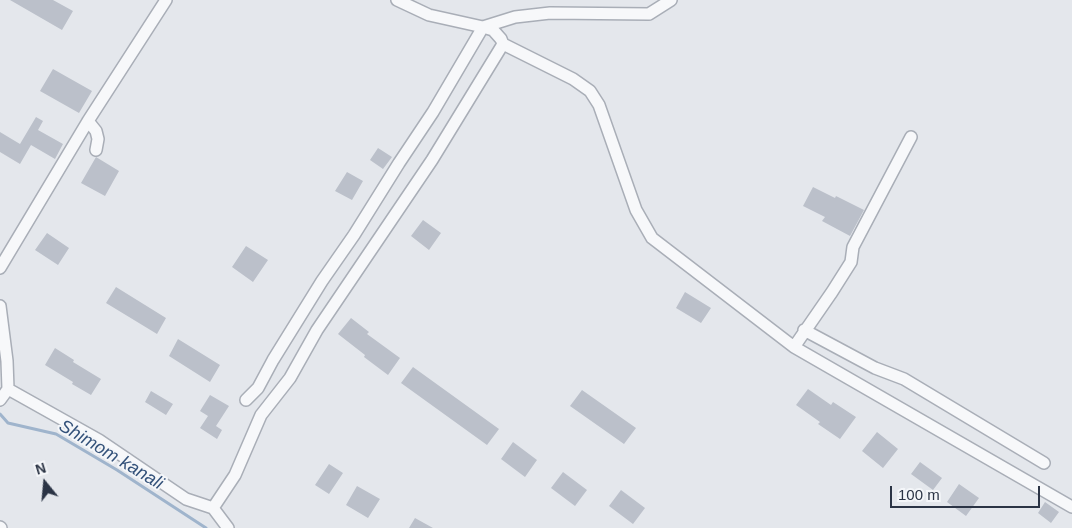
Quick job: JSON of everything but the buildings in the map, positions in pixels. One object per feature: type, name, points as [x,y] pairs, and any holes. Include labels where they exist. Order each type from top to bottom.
[{"type":"street","points":[[0,268],[88,121],[166,0]]},
{"type":"street","points":[[397,0],[429,15],[493,30],[503,44],[573,79],[590,91],[599,105],[636,210],[652,238],[794,347],[1072,507]]},
{"type":"street","points":[[246,400],[258,388],[322,281],[354,236],[433,112],[483,27],[516,17],[550,13],[649,14],[671,0]]},
{"type":"street","points":[[213,508],[235,475],[261,415],[290,378],[316,330],[432,160],[503,44]]},
{"type":"street","points":[[88,121],[96,131],[98,139],[96,150]]},
{"type":"street","points":[[794,347],[851,262],[853,247],[911,137]]},
{"type":"street","points":[[0,306],[7,361],[8,389],[0,400]]},
{"type":"street","points":[[804,330],[875,368],[904,379],[1044,463]]},
{"type":"street","points":[[8,389],[99,440],[186,500],[213,508],[228,528]]},
{"type":"waterway","name":"Shimom kanali","points":[[0,414],[8,423],[56,434],[117,470],[206,528]]}]
